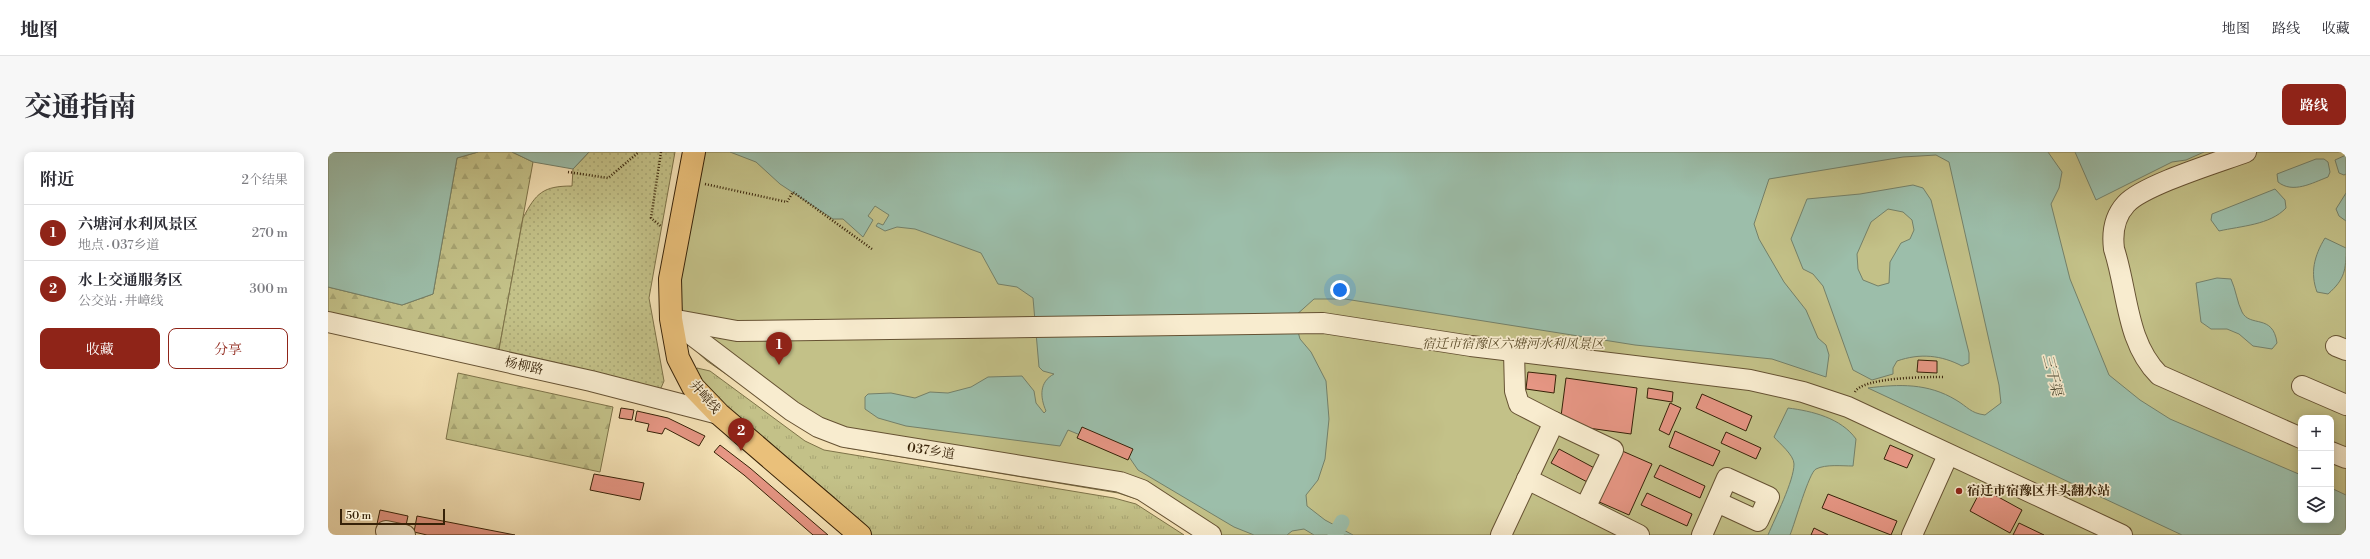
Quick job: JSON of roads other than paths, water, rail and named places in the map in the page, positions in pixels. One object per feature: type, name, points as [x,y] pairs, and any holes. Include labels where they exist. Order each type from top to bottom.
[{"type":"main road","name":"井嶂线","points":[[694,152],[670,279],[672,319],[678,358],[693,387],[719,414],[860,535]]},
{"type":"street","points":[[2246,152],[2149,189],[2127,203],[2118,215],[2112,237],[2114,249],[2134,334],[2148,364],[2159,375],[2298,437]]},
{"type":"street","points":[[672,319],[737,331],[1323,323],[1514,352],[1773,384],[1848,407],[2122,535]]},
{"type":"street","name":"037乡道","points":[[672,319],[792,411],[818,428],[844,437],[1120,482],[1142,490],[1211,535]]},
{"type":"street","name":"杨柳路","points":[[328,322],[590,381],[719,414]]},
{"type":"street","points":[[1514,352],[1515,391],[1519,404],[1613,450],[1585,508]]},
{"type":"street","points":[[2302,386],[2346,405]]},
{"type":"street","points":[[1501,535],[1554,422]]},
{"type":"street","points":[[2334,453],[2346,458]]},
{"type":"street","points":[[1912,535],[1948,455]]},
{"type":"street","points":[[1527,479],[1639,535]]},
{"type":"street","points":[[1702,535],[1717,502]]},
{"type":"water","points":[[328,152],[478,152],[457,158],[433,294],[402,305],[328,287]]},
{"type":"water","points":[[512,152],[589,152],[573,169],[533,162]]},
{"type":"water","name":"三干渠","points":[[730,152],[2048,152],[2062,172],[2059,188],[2051,204],[2070,279],[2109,375],[2140,400],[2170,419],[2298,474],[2298,523],[2334,523],[2334,489],[2346,495],[2346,535],[2182,535],[1868,388],[1913,386],[1935,390],[1956,400],[1972,411],[1985,415],[2001,403],[1999,385],[1949,162],[1936,155],[1903,157],[1769,179],[1754,224],[1759,239],[1784,282],[1806,310],[1818,338],[1826,345],[1829,355],[1826,377],[1772,359],[1635,345],[1345,299],[1314,299],[1294,317],[1300,339],[1311,352],[1326,381],[1329,419],[1325,459],[1318,480],[1306,495],[1307,506],[1325,520],[1353,535],[1314,535],[1304,529],[1292,531],[1287,535],[1254,535],[1234,527],[1138,470],[1127,454],[1068,430],[1060,446],[906,426],[878,418],[865,409],[865,397],[868,394],[891,393],[915,398],[930,392],[948,393],[971,387],[988,377],[1022,376],[1034,391],[1036,403],[1044,413],[1046,411],[1042,395],[1043,386],[1049,377],[1054,374],[1043,371],[1039,367],[1033,298],[1017,287],[998,284],[981,253],[915,229],[897,227],[885,231],[876,226],[878,223],[883,225],[889,215],[875,206],[868,216],[873,220],[863,237],[843,219],[833,219],[780,184],[756,162]]},
{"type":"water","points":[[2075,152],[2204,152],[2186,160],[2172,162],[2096,200]]},
{"type":"water","points":[[2346,155],[2346,174],[2344,175],[2339,173],[2335,160]]},
{"type":"water","points":[[2316,159],[2324,159],[2328,162],[2330,172],[2328,177],[2296,187],[2290,187],[2278,182],[2277,174]]},
{"type":"water","points":[[1913,185],[1923,188],[1931,200],[1969,353],[1969,363],[1962,366],[1946,359],[1930,356],[1906,358],[1897,361],[1893,368],[1893,374],[1872,380],[1853,370],[1823,286],[1813,274],[1803,269],[1791,239],[1807,199],[1860,194]],"holes":[[[1888,209],[1903,212],[1912,220],[1914,230],[1910,239],[1901,243],[1890,262],[1889,283],[1878,286],[1863,280],[1858,269],[1857,254],[1871,222]]]},
{"type":"water","points":[[2275,189],[2285,200],[2286,208],[2272,218],[2255,224],[2219,231],[2211,220],[2212,214]]},
{"type":"water","points":[[2346,193],[2346,221],[2339,216],[2336,209]]},
{"type":"water","points":[[2325,238],[2346,248],[2346,262],[2343,274],[2338,284],[2328,294],[2317,292],[2314,278],[2314,265],[2318,251]]},
{"type":"water","points":[[2217,278],[2231,279],[2240,308],[2246,317],[2266,324],[2271,328],[2275,334],[2277,343],[2272,349],[2253,346],[2239,334],[2227,329],[2211,329],[2201,322],[2196,283]]},
{"type":"water","points":[[1788,408],[1807,411],[1825,417],[1834,421],[1850,432],[1856,439],[1853,466],[1829,466],[1816,469],[1813,472],[1806,488],[1790,535],[1768,535],[1788,489],[1793,471],[1794,464],[1792,457],[1774,437]]},
{"type":"waterway","points":[[1335,535],[1342,522]]},
{"type":"place","name":"六塘河水利风景区","points":[[779,365]]},
{"type":"place","name":"水上交通服务区","points":[[741,451]]},
{"type":"place","name":"宿迁市宿豫区井头翻水站","points":[[1959,491]]},
{"type":"park label","name":"宿迁市宿豫区六塘河水利风景区","points":[[1513,344]]}]
